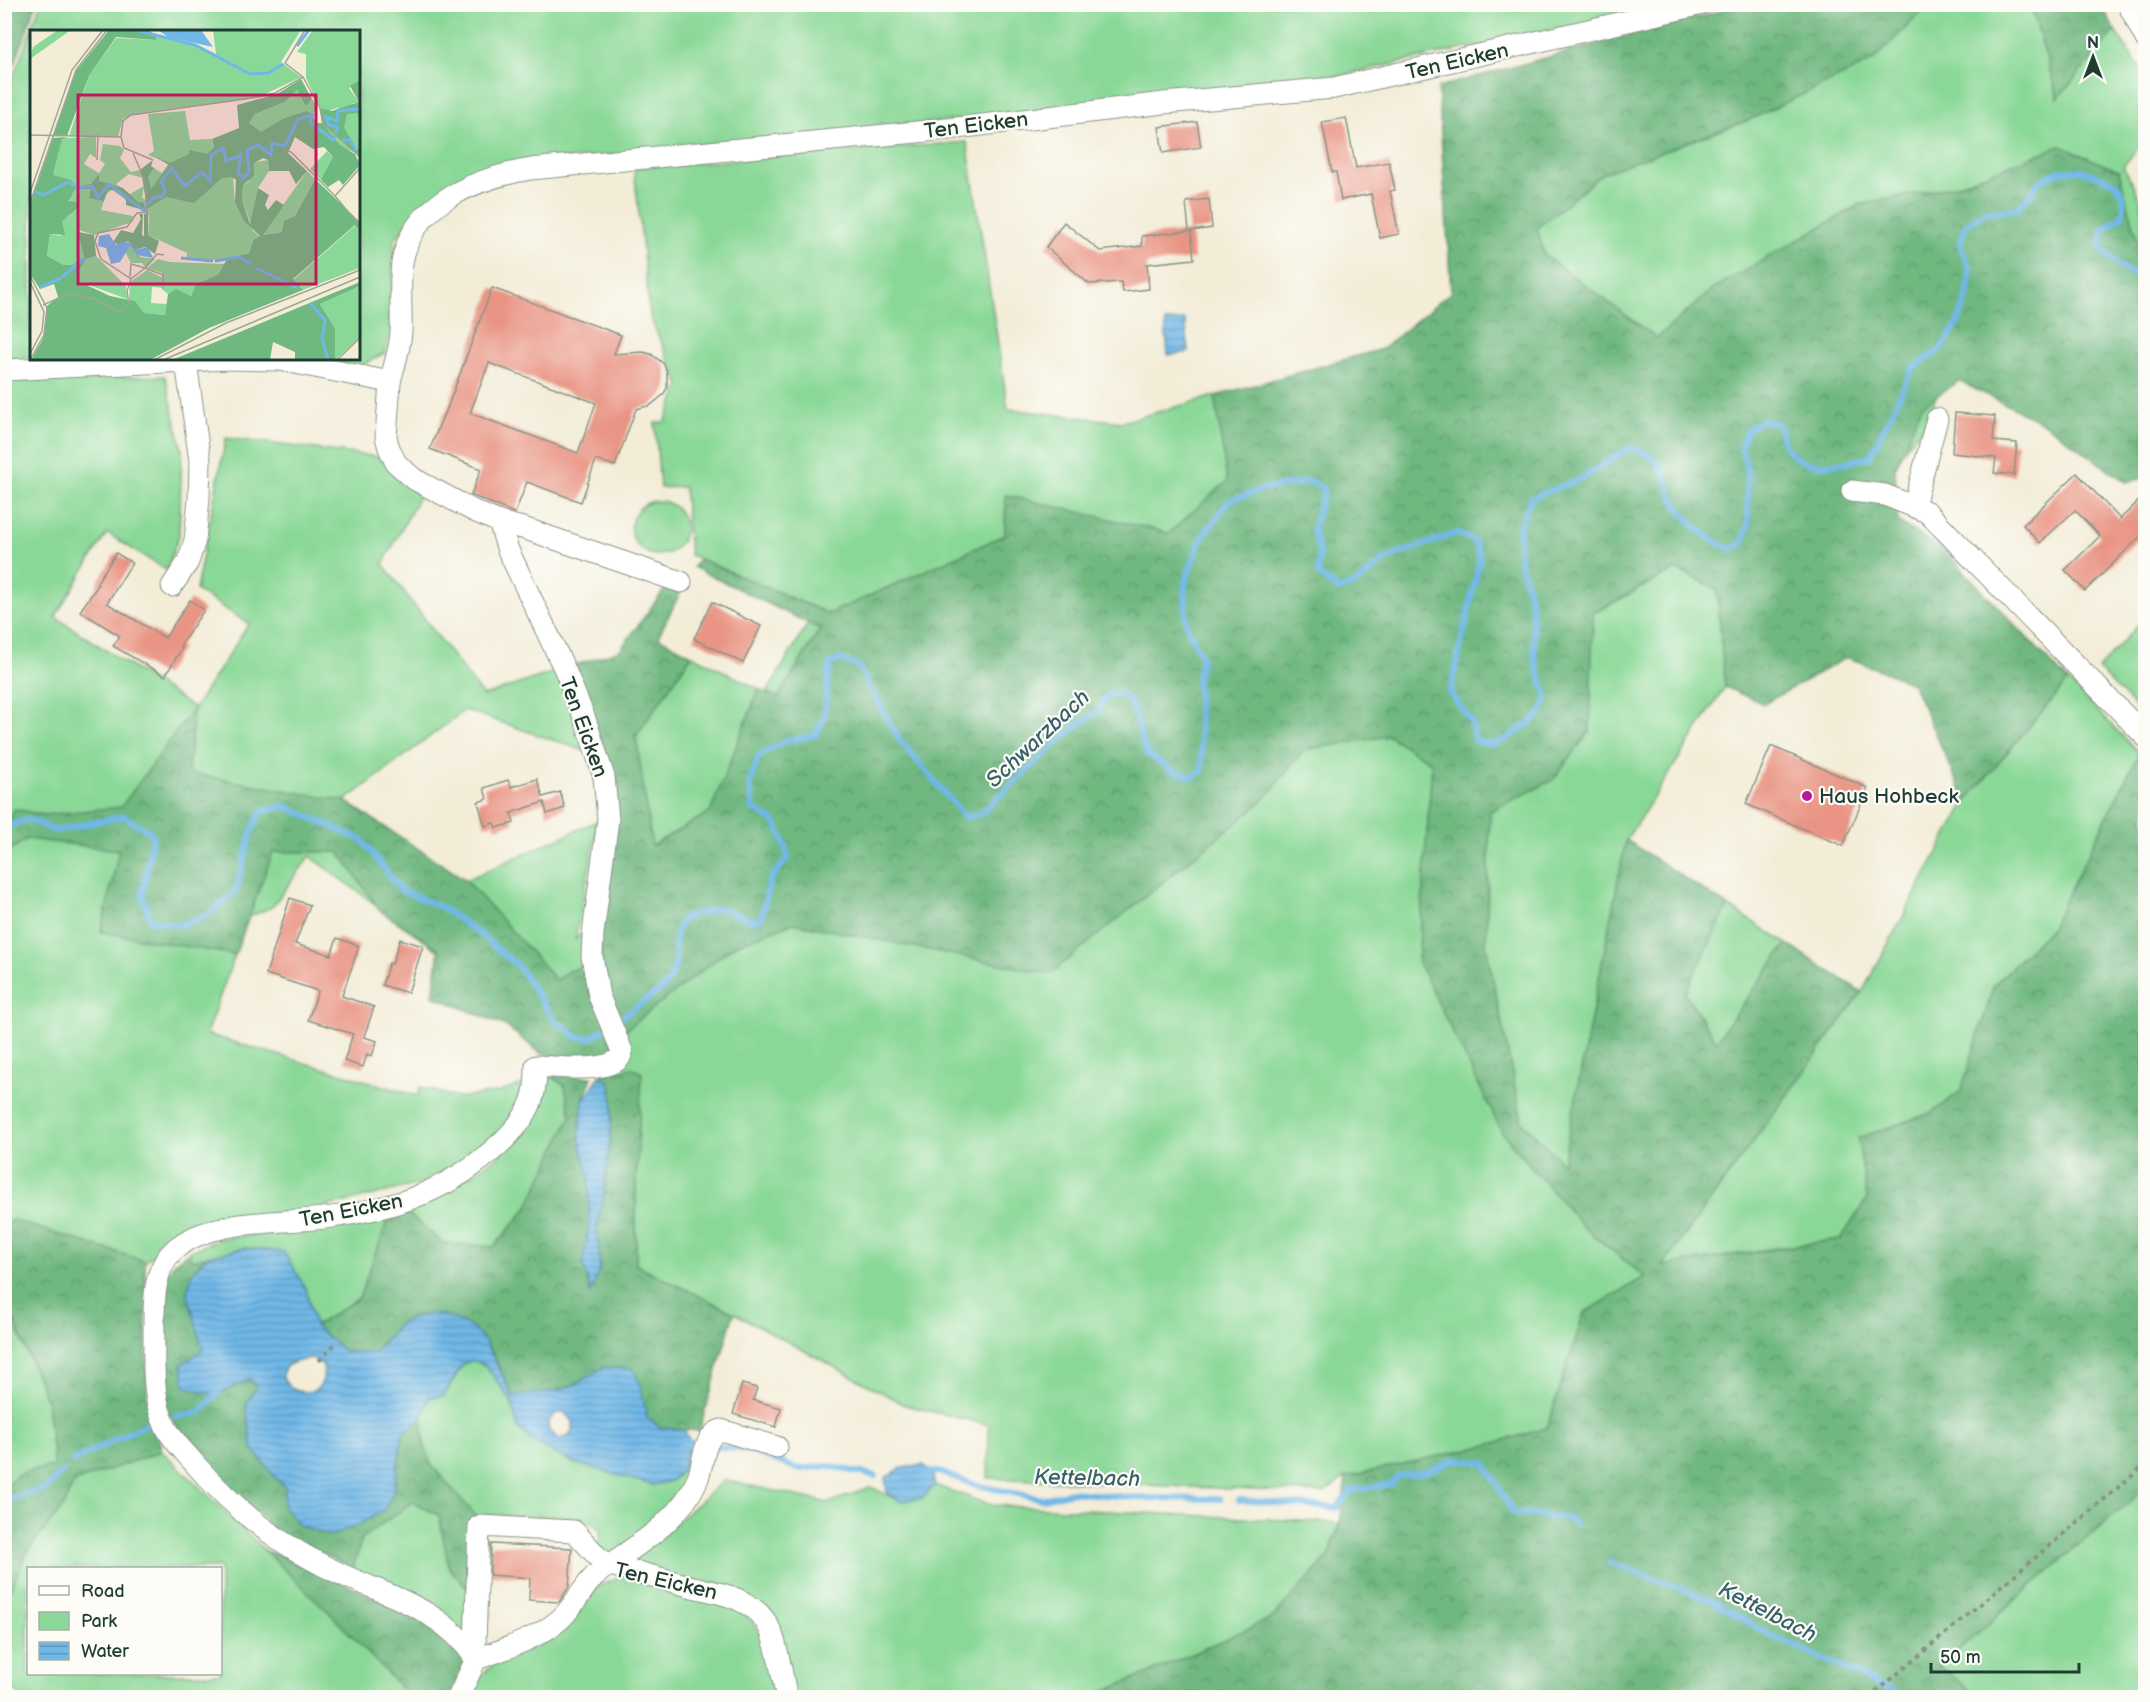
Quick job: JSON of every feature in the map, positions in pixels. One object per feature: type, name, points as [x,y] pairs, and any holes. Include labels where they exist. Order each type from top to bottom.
[{"type":"street","name":"Ten Eicken","points":[[681,582],[499,522],[414,479],[396,463],[386,437],[390,382],[401,333],[402,265],[410,237],[417,226],[438,205],[457,192],[482,180],[541,168],[761,148],[948,129],[1154,104],[1334,88],[1702,4]]},
{"type":"street","points":[[2128,4],[2145,39]]},
{"type":"street","points":[[4,370],[213,360]]},
{"type":"street","points":[[280,360],[390,382]]},
{"type":"street","points":[[172,586],[188,562],[195,540],[199,499],[200,461],[186,362]]},
{"type":"street","points":[[1914,506],[1937,419]]},
{"type":"street","points":[[1852,491],[1885,495],[1927,512],[2145,737]]},
{"type":"street","name":"Ten Eicken","points":[[499,522],[508,550],[585,719],[604,777],[608,819],[592,956],[599,996],[622,1051],[620,1058],[613,1063],[592,1067],[536,1066],[533,1097],[520,1120],[489,1154],[467,1171],[421,1196],[366,1212],[246,1226],[203,1234],[185,1242],[165,1261],[156,1286],[154,1356],[156,1396],[163,1422],[177,1444],[247,1517],[278,1541],[342,1575],[430,1614],[451,1629],[476,1659],[546,1630],[566,1614],[586,1583],[609,1565],[721,1593],[742,1601],[758,1612],[767,1623],[773,1638],[787,1698]]},
{"type":"street","points":[[458,1698],[476,1659],[479,1526],[574,1532],[609,1565],[643,1541],[675,1513],[698,1478],[713,1433],[721,1430],[777,1447]]},
{"type":"path","points":[[319,1361],[335,1344]]},
{"type":"path","points":[[1869,1698],[2145,1464]]},
{"type":"green space","points":[[4,5],[36,5],[5,90]]},
{"type":"green space","points":[[40,5],[1666,5],[1287,87],[498,166],[453,183],[411,219],[394,241],[391,330],[385,353],[361,366],[305,360],[360,360],[360,30],[31,30]]},
{"type":"green space","points":[[1742,5],[1928,5],[1873,61],[1751,119],[1603,173],[1537,228],[1544,255],[1657,338],[1713,289],[1859,205],[1954,186],[2061,146],[2119,171],[2142,256],[2145,256],[2145,478],[2126,482],[2045,424],[1959,381],[1922,406],[1895,469],[1898,522],[1944,550],[2068,681],[1966,801],[1912,683],[1847,657],[1764,704],[1725,687],[1717,589],[1676,569],[1593,613],[1590,731],[1553,780],[1490,811],[1486,946],[1522,1122],[1563,1163],[1626,840],[1728,906],[1685,993],[1716,1041],[1787,944],[1862,992],[1662,1266],[1841,1239],[1867,1199],[1858,1138],[1931,1113],[1961,1091],[1994,985],[2051,928],[2139,753],[2145,758],[2145,1488],[1939,1666],[1980,1697],[1089,1697],[1147,1674],[1272,1618],[1328,1557],[1340,1523],[1346,1477],[1488,1445],[1547,1428],[1584,1313],[1645,1277],[1582,1226],[1503,1134],[1418,962],[1432,763],[1389,736],[1304,750],[1263,801],[1050,974],[793,923],[735,945],[624,1031],[607,999],[599,943],[613,854],[573,666],[620,650],[670,582],[682,589],[658,637],[692,655],[636,736],[652,846],[710,812],[759,689],[778,698],[820,629],[693,567],[700,559],[829,614],[1005,535],[1006,495],[1169,533],[1227,481],[1215,396],[1382,349],[1451,292],[1438,87]]},
{"type":"green space","points":[[1928,5],[2031,5],[2058,98],[2115,31],[2145,76],[2145,140],[2123,166],[2138,194],[2143,212],[2139,243],[2146,254],[2145,382],[1972,332],[1940,383],[1929,419],[1878,481],[1669,551],[1598,611],[1676,569],[1717,589],[1725,687],[1626,840],[1563,1164],[1522,1122],[1486,946],[1490,811],[1553,780],[1590,731],[1591,672],[1393,738],[1432,763],[1418,962],[1582,1226],[1645,1277],[1584,1313],[1547,1428],[1488,1445],[1346,1477],[1324,1493],[988,1478],[989,1425],[905,1405],[734,1313],[636,1265],[636,1180],[626,1090],[310,856],[272,907],[184,945],[235,955],[206,1034],[418,1096],[420,1087],[459,1098],[500,1092],[524,1084],[522,1103],[490,1146],[419,1184],[312,1210],[198,1222],[145,1261],[12,1220],[5,1229],[5,380],[165,376],[182,449],[179,536],[166,570],[107,533],[55,617],[194,708],[249,624],[196,590],[226,438],[379,457],[420,495],[383,564],[483,696],[557,671],[588,752],[465,710],[345,801],[339,800],[522,944],[466,880],[599,820],[575,940],[686,826],[651,846],[636,736],[692,655],[759,689],[741,736],[807,625],[1071,511],[1006,496],[1005,535],[829,614],[690,555],[684,487],[660,488],[655,423],[665,422],[680,385],[650,317],[634,168],[967,142],[1008,409],[1122,422],[1215,396],[1224,461],[1363,479],[2061,146],[1954,186],[1859,205],[1713,289],[1657,338],[1544,255],[1537,228],[1603,173],[1751,119],[1873,61]],"holes":[[[108,902],[132,937],[101,932]]]},
{"type":"green space","points":[[2031,5],[2101,5],[2115,31],[2058,98]]},
{"type":"green space","points":[[30,32],[30,358],[5,360],[4,103]]},
{"type":"green space","points":[[653,501],[663,501],[673,505],[681,513],[685,528],[681,543],[673,551],[663,555],[653,555],[643,551],[635,543],[631,533],[631,523],[635,513],[643,505]]},
{"type":"green space","points":[[2145,617],[2145,718],[2098,669]]},
{"type":"green space","points":[[2068,681],[2139,753],[2051,928],[1994,985],[1961,1091],[1931,1113],[1858,1138],[1867,1199],[1841,1239],[1662,1267],[1862,992],[1966,801]]},
{"type":"green space","points":[[194,708],[188,773],[345,801],[466,880],[556,980],[568,971],[584,966],[617,1050],[610,1059],[582,1061],[540,1053],[506,1026],[433,996],[439,949],[380,911],[339,852],[273,852],[235,955],[101,932],[119,850],[27,839],[9,851],[5,851],[4,820],[15,809],[43,815],[121,807]]},
{"type":"green space","points":[[1728,906],[1787,944],[1716,1041],[1685,993]]},
{"type":"green space","points":[[632,1068],[642,1073],[636,1180],[636,1265],[734,1313],[699,1431],[661,1428],[647,1417],[641,1387],[604,1367],[576,1384],[552,1392],[513,1397],[496,1359],[483,1339],[466,1325],[446,1317],[424,1315],[404,1322],[375,1352],[345,1352],[315,1326],[359,1298],[388,1220],[406,1212],[443,1243],[494,1247],[527,1208],[571,1116],[565,1086],[551,1076],[592,1077],[583,1100],[579,1138],[589,1176],[589,1223],[583,1264],[591,1292],[600,1268],[597,1228],[604,1193],[613,1102],[610,1082],[600,1076]]},
{"type":"green space","points":[[551,1076],[565,1086],[571,1116],[527,1208],[494,1247],[443,1243],[406,1212],[428,1203],[497,1157],[543,1100]]},
{"type":"green space","points":[[12,1220],[145,1261],[147,1398],[162,1451],[74,1482],[64,1505],[27,1552],[5,1601],[5,1486],[20,1473],[54,1466],[47,1401],[5,1298],[5,1229]]},
{"type":"green space","points":[[388,1220],[359,1298],[315,1326],[306,1289],[245,1248],[191,1261],[189,1252],[222,1238]]},
{"type":"green space","points":[[189,1252],[191,1260],[208,1256],[193,1271],[187,1292],[216,1396],[250,1379],[257,1386],[252,1448],[273,1475],[285,1487],[393,1493],[403,1433],[422,1418],[424,1445],[431,1465],[475,1515],[472,1593],[449,1568],[439,1515],[413,1502],[362,1538],[353,1568],[278,1533],[202,1462],[165,1409],[161,1383],[164,1281],[174,1263]]},
{"type":"green space","points":[[4,1298],[47,1401],[54,1466],[20,1473],[5,1486]]},
{"type":"green space","points":[[473,1360],[485,1365],[511,1400],[518,1428],[628,1477],[652,1485],[671,1481],[682,1470],[688,1448],[700,1452],[679,1500],[612,1557],[597,1549],[601,1530],[581,1517],[475,1515],[431,1465],[424,1445],[422,1418],[429,1397],[444,1396],[463,1364]]},
{"type":"green space","points":[[162,1451],[332,1615],[410,1697],[24,1698],[5,1683],[5,1601],[27,1552],[64,1505],[74,1482]]},
{"type":"green space","points":[[724,1480],[829,1503],[871,1487],[900,1501],[922,1498],[935,1485],[991,1505],[1340,1523],[1328,1557],[1272,1618],[1147,1674],[1089,1697],[793,1697],[762,1610],[623,1563],[678,1521]]},
{"type":"green space","points":[[2145,1488],[2145,1697],[1980,1697],[1938,1667]]},
{"type":"green space","points":[[413,1502],[439,1515],[449,1568],[472,1593],[469,1637],[353,1568],[362,1538]]},
{"type":"green space","points":[[265,1551],[285,1556],[422,1620],[451,1639],[464,1664],[449,1697],[410,1697],[332,1615]]},
{"type":"green space","points":[[620,1576],[709,1601],[748,1617],[765,1645],[781,1698],[466,1698],[471,1686],[497,1661],[553,1640],[573,1621],[596,1588]]},
{"type":"water","points":[[1185,320],[1189,352],[1168,355],[1165,322]]},
{"type":"water","points":[[600,1076],[610,1082],[613,1102],[604,1193],[597,1228],[600,1268],[591,1293],[583,1264],[589,1223],[589,1176],[579,1138],[583,1100]]},
{"type":"water","points":[[245,1248],[284,1252],[306,1289],[315,1326],[345,1352],[375,1352],[402,1322],[430,1313],[452,1318],[471,1327],[485,1341],[513,1396],[553,1392],[576,1384],[604,1367],[633,1369],[641,1387],[647,1417],[661,1428],[684,1430],[690,1441],[682,1470],[671,1481],[652,1485],[574,1463],[535,1443],[518,1428],[511,1400],[485,1365],[473,1360],[463,1364],[443,1396],[429,1397],[422,1418],[403,1433],[393,1493],[383,1511],[356,1526],[331,1536],[300,1526],[283,1506],[285,1487],[252,1448],[246,1404],[257,1386],[249,1379],[216,1396],[184,1386],[182,1364],[203,1350],[187,1292],[193,1271],[208,1256]],"holes":[[[312,1358],[323,1365],[323,1379],[318,1388],[310,1392],[301,1392],[286,1383],[283,1376],[287,1366],[293,1362]],[[556,1413],[564,1413],[573,1421],[573,1429],[568,1436],[560,1439],[549,1431],[548,1422]]]},
{"type":"water","points":[[923,1465],[932,1473],[935,1485],[922,1498],[900,1501],[887,1493],[885,1478],[901,1468]]},
{"type":"building","points":[[1346,118],[1356,168],[1389,162],[1395,190],[1390,191],[1399,234],[1380,238],[1371,194],[1341,200],[1336,172],[1332,172],[1322,122]]},
{"type":"building","points":[[1197,122],[1201,147],[1163,153],[1159,127]]},
{"type":"building","points":[[1209,199],[1212,228],[1191,231],[1194,259],[1147,264],[1149,289],[1123,292],[1121,282],[1089,284],[1046,247],[1064,222],[1100,251],[1142,246],[1142,236],[1189,231],[1186,202]]},
{"type":"building","points":[[492,288],[621,335],[614,354],[643,352],[651,354],[664,364],[667,372],[667,388],[663,395],[651,405],[636,409],[615,466],[596,460],[581,502],[527,482],[515,513],[471,495],[481,469],[430,449]],"holes":[[[489,363],[596,403],[578,453],[470,413]]]},
{"type":"building","points":[[1955,413],[1995,416],[1993,441],[2017,443],[2014,475],[1994,473],[1996,458],[1952,453]]},
{"type":"building","points":[[2077,473],[2120,519],[2145,495],[2145,532],[2085,591],[2065,570],[2100,536],[2075,510],[2040,543],[2023,525]]},
{"type":"building","points":[[116,553],[132,563],[107,603],[165,638],[190,600],[204,610],[180,646],[182,648],[165,676],[113,646],[120,636],[80,611]]},
{"type":"building","points":[[712,602],[761,626],[743,663],[694,639]]},
{"type":"building","name":"Haus Hohbeck","points":[[1771,746],[1868,788],[1843,846],[1746,804]]},
{"type":"building","points":[[537,779],[543,797],[560,792],[565,808],[547,814],[544,802],[511,813],[514,823],[496,828],[494,823],[485,826],[478,802],[487,799],[484,788],[508,780],[511,787]]},
{"type":"building","points":[[290,898],[310,905],[295,944],[331,955],[337,938],[359,946],[342,996],[374,1007],[364,1037],[377,1041],[372,1056],[367,1054],[363,1067],[344,1061],[353,1034],[308,1020],[318,991],[266,974]]},
{"type":"building","points":[[400,939],[423,946],[408,993],[382,985]]},
{"type":"building","points":[[742,1384],[757,1388],[753,1400],[781,1408],[776,1427],[733,1414]]},
{"type":"building","points":[[491,1544],[572,1548],[569,1587],[559,1602],[529,1600],[530,1578],[490,1575]]},
{"type":"waterway","name":"Schwarzbach","points":[[4,832],[11,825],[29,819],[55,831],[124,816],[153,834],[142,895],[151,921],[181,925],[208,915],[236,891],[252,830],[261,812],[284,806],[362,840],[401,890],[441,907],[481,935],[519,967],[554,1020],[577,1037],[591,1038],[662,989],[674,969],[676,932],[685,917],[721,908],[752,921],[761,918],[771,878],[788,858],[783,839],[774,821],[753,809],[750,781],[759,756],[785,741],[816,735],[824,716],[830,664],[841,659],[858,666],[899,739],[965,817],[980,814],[1069,732],[1098,711],[1108,695],[1120,693],[1129,701],[1146,753],[1171,770],[1192,777],[1202,771],[1197,679],[1202,659],[1186,624],[1185,582],[1200,541],[1228,501],[1264,489],[1311,481],[1324,490],[1313,529],[1319,552],[1318,574],[1338,590],[1358,582],[1387,558],[1457,533],[1474,541],[1480,558],[1450,693],[1471,721],[1475,741],[1493,745],[1506,739],[1539,716],[1547,697],[1535,661],[1531,602],[1520,562],[1519,528],[1531,498],[1581,479],[1629,448],[1648,455],[1660,465],[1672,497],[1696,528],[1712,540],[1730,549],[1742,544],[1748,525],[1747,470],[1741,445],[1749,428],[1762,420],[1779,424],[1786,447],[1803,462],[1825,465],[1870,457],[1913,368],[1940,350],[1958,323],[1968,294],[1970,270],[1960,244],[1965,226],[1984,212],[2018,209],[2040,181],[2060,171],[2081,170],[2114,182],[2122,192],[2124,204],[2122,216],[2102,231],[2101,247],[2126,271],[2146,278]]},
{"type":"waterway","name":"Kettelbach","points":[[174,1417],[200,1412],[220,1391]]},
{"type":"waterway","name":"Kettelbach","points":[[73,1461],[152,1421]]},
{"type":"waterway","name":"Kettelbach","points":[[682,1442],[699,1443]]},
{"type":"waterway","name":"Kettelbach","points":[[711,1446],[748,1450],[798,1469],[829,1466],[875,1476]]},
{"type":"waterway","name":"Kettelbach","points":[[1239,1500],[1337,1508],[1352,1490],[1392,1484],[1398,1476],[1427,1472],[1456,1459],[1485,1463],[1513,1513],[1569,1518],[1575,1524]]},
{"type":"waterway","name":"Kettelbach","points":[[4,1501],[46,1489],[63,1471]]},
{"type":"waterway","name":"Kettelbach","points":[[925,1473],[939,1472],[976,1485],[1042,1499],[1072,1492],[1139,1498],[1220,1499]]},
{"type":"waterway","name":"Kettelbach","points":[[1610,1562],[1711,1600],[1766,1633],[1908,1698]]},
{"type":"place","name":"Haus Hohbeck","points":[[1807,796]]}]
